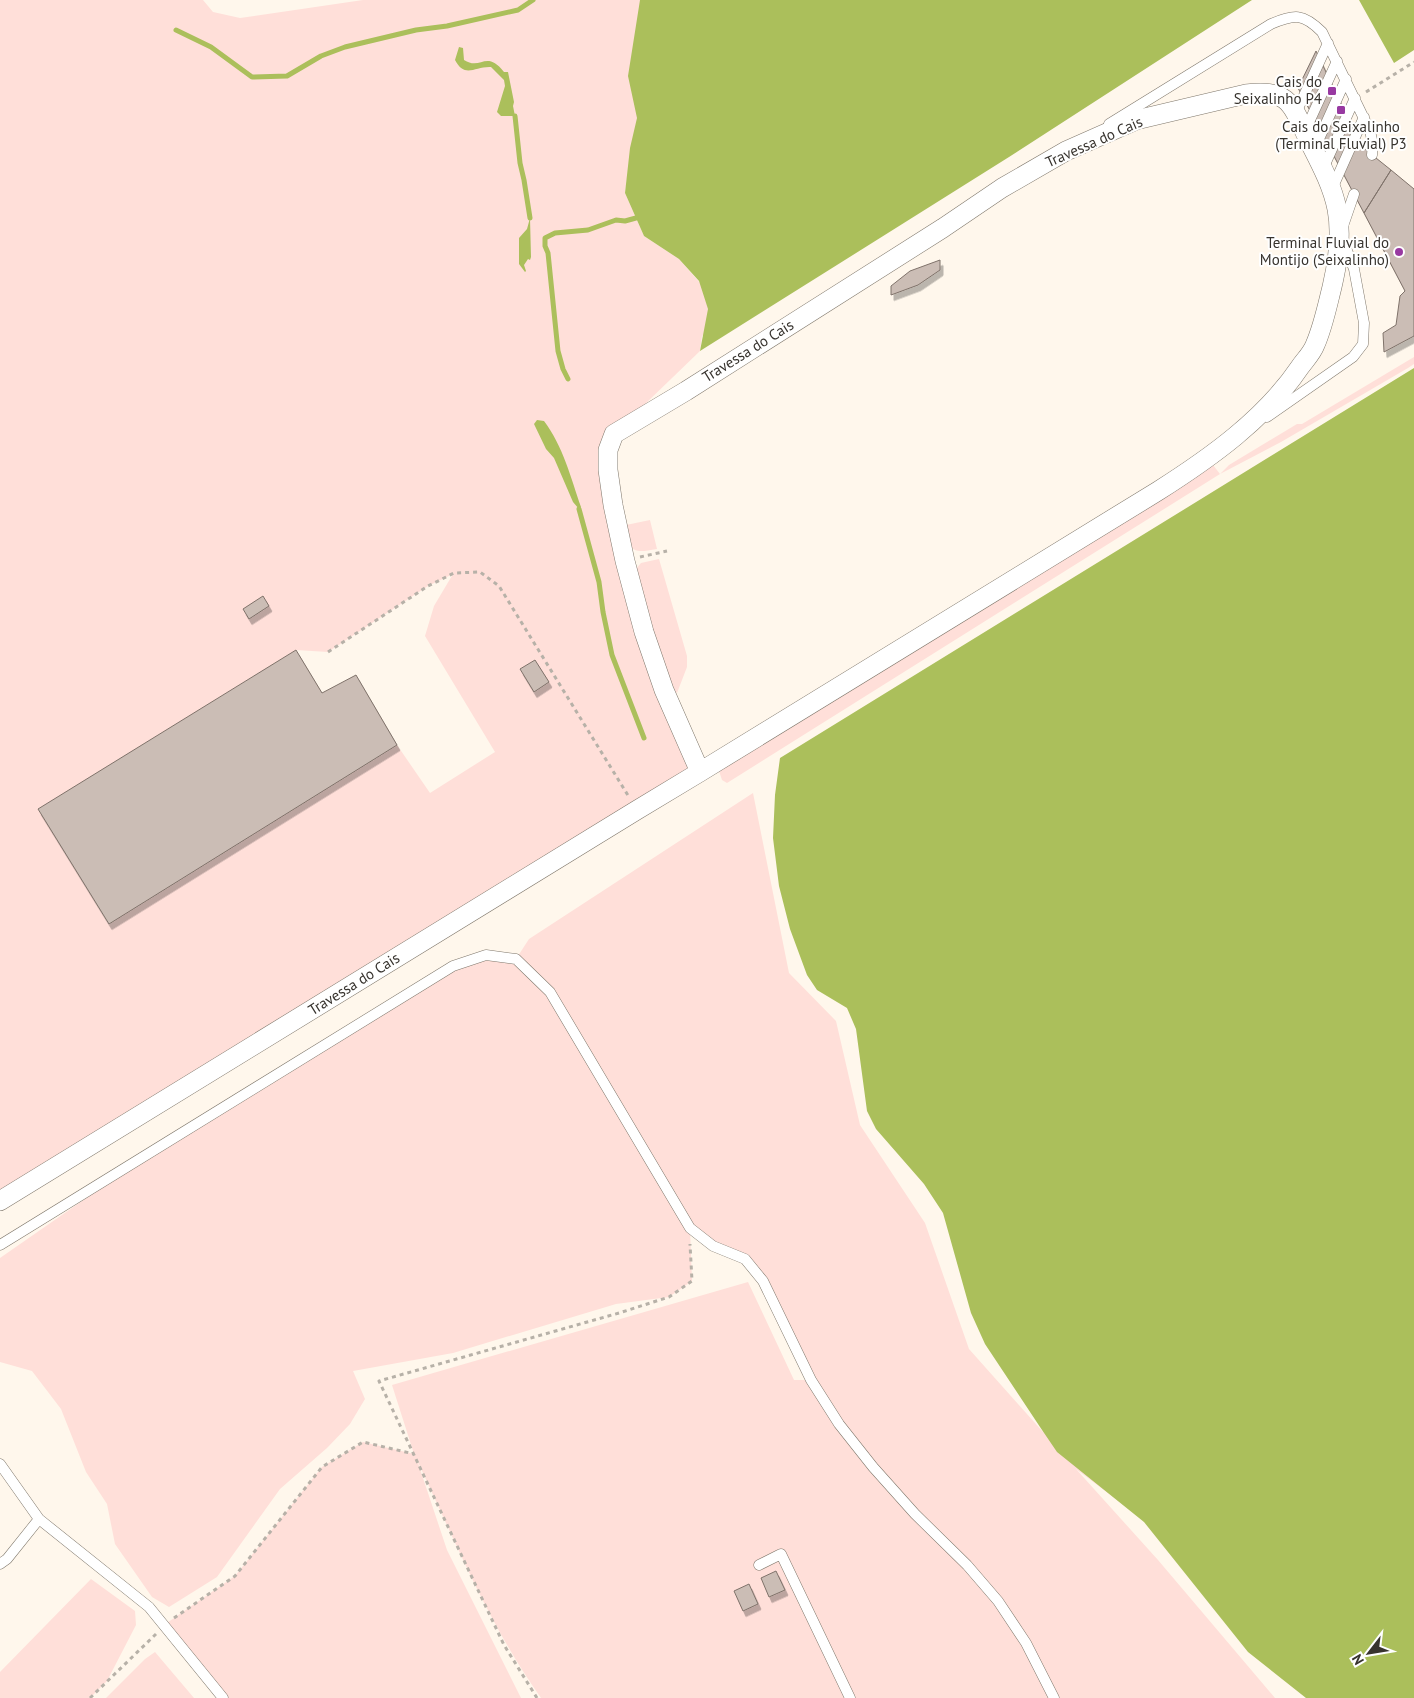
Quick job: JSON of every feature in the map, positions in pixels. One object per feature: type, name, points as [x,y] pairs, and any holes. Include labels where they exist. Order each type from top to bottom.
[{"type":"street","name":"Travessa do Cais","points":[[3,1198],[700,772],[1201,464],[1246,426],[1274,400],[1295,375],[1314,347],[1325,315],[1337,269],[1340,233],[1337,208],[1332,190],[1296,113],[1284,98],[1275,94],[1261,92],[1246,94],[1136,120],[1066,151],[1002,188],[943,228],[694,386],[614,434],[608,450],[608,470],[613,505],[625,561],[644,632],[664,690],[700,772]]},
{"type":"lane","points":[[1066,151],[1271,24],[1287,17],[1298,16],[1312,22],[1322,32],[1328,43],[1364,117],[1374,144],[1372,155]]},
{"type":"lane","points":[[1296,113],[1328,43]]},
{"type":"lane","points":[[1305,131],[1337,61]]},
{"type":"lane","points":[[1314,150],[1346,79]]},
{"type":"lane","points":[[1322,170],[1355,98]]},
{"type":"lane","points":[[1332,190],[1364,117]]},
{"type":"lane","points":[[1201,464],[1353,357],[1363,344],[1364,323],[1354,268],[1340,233],[1354,194]]},
{"type":"lane","points":[[0,1245],[453,966],[486,955],[516,959],[550,992],[690,1228],[713,1246],[745,1259],[763,1282],[811,1380],[839,1424],[873,1467],[915,1514],[967,1565],[998,1601],[1026,1643],[1054,1698]]},
{"type":"lane","points":[[0,1464],[39,1519],[149,1606],[223,1698]]},
{"type":"lane","points":[[0,1564],[7,1559],[39,1519]]},
{"type":"lane","points":[[759,1564],[780,1554],[850,1698]]},
{"type":"path","points":[[1355,98],[1414,62]]},
{"type":"path","points":[[625,561],[667,550]]},
{"type":"path","points":[[328,652],[428,586],[454,573],[480,572],[499,586],[637,810]]},
{"type":"path","points":[[537,1698],[504,1645],[379,1381],[610,1315],[669,1296],[692,1281],[690,1228]]},
{"type":"path","points":[[90,1698],[164,1625],[236,1576],[322,1467],[363,1442],[414,1454]]},
{"type":"shaded area","points":[[0,0],[203,0],[213,12],[240,18],[363,0],[1251,0],[702,336],[700,351],[614,434],[625,561],[700,772],[0,1196]],"holes":[[[631,148],[701,284],[679,259],[644,236],[625,193]],[[453,574],[434,606],[425,636],[495,752],[430,793],[397,745],[108,923],[39,809],[296,650],[328,652],[428,586]]]},
{"type":"shaded area","points":[[640,0],[1252,0],[1009,157],[700,351],[708,309],[699,281],[679,259],[644,236],[625,193],[630,148],[637,118],[628,76]]},
{"type":"shaded area","points":[[1359,0],[1414,0],[1414,50],[1394,63]]},
{"type":"shaded area","points":[[459,47],[463,48],[464,60],[470,63],[493,62],[504,72],[508,72],[515,116],[501,116],[497,112],[505,86],[504,80],[491,67],[471,70],[463,69],[455,60]]},
{"type":"shaded area","points":[[530,218],[531,257],[524,265],[525,272],[519,264],[519,238],[527,229]]},
{"type":"shaded area","points":[[1414,357],[1414,364],[1408,368],[1281,442],[1220,474],[1229,465]]},
{"type":"shaded area","points":[[1414,368],[1414,1698],[1306,1698],[1248,1652],[1144,1522],[1057,1452],[985,1344],[971,1313],[943,1213],[924,1184],[876,1129],[867,1111],[856,1029],[847,1008],[817,990],[807,975],[790,929],[779,886],[773,838],[775,795],[780,758]]},
{"type":"shaded area","points":[[537,420],[544,421],[556,441],[570,474],[581,507],[579,509],[573,502],[554,458],[546,449],[534,424]]},
{"type":"shaded area","points":[[1213,465],[1220,474],[727,783],[722,780],[719,771]]},
{"type":"shaded area","points":[[650,520],[657,549],[641,551],[633,549],[626,525]]},
{"type":"shaded area","points":[[659,559],[687,656],[687,667],[677,693],[674,691],[650,628],[635,570],[641,563]]},
{"type":"shaded area","points":[[753,793],[789,973],[836,1021],[860,1125],[925,1223],[969,1349],[1044,1433],[944,1212],[848,1007],[791,928],[1414,1698],[1145,1521],[1076,1469],[1158,1560],[1275,1698],[541,1698],[522,1670],[489,1612],[417,1460],[447,1550],[521,1698],[223,1698],[164,1625],[235,1576],[322,1467],[363,1442],[414,1454],[392,1385],[748,1282],[794,1380],[810,1380],[779,1314],[745,1259],[690,1229],[692,1281],[669,1297],[616,1304],[453,1353],[353,1371],[365,1399],[350,1424],[327,1448],[280,1489],[217,1577],[169,1607],[152,1597],[115,1544],[107,1504],[86,1472],[61,1409],[32,1371],[0,1362],[0,1258],[167,1142],[453,966],[486,955],[516,959],[529,939]]},
{"type":"shaded area","points":[[91,1579],[135,1611],[136,1625],[107,1681],[90,1698],[0,1698],[0,1672]]},
{"type":"shaded area","points":[[155,1652],[194,1698],[106,1698],[145,1659]]},
{"type":"building","points":[[1316,51],[1361,146],[1391,170],[1364,213],[1298,88]]},
{"type":"building","name":"Terminal Fluvial do Montijo (Seixalinho)","points":[[1391,170],[1414,189],[1414,336],[1384,352],[1383,333],[1396,325],[1400,296],[1405,291],[1364,213]]},
{"type":"building","points":[[940,260],[940,270],[918,285],[891,295],[891,286],[910,271]]},
{"type":"building","points":[[263,596],[269,606],[249,619],[243,609]]},
{"type":"building","points":[[296,650],[322,693],[356,675],[397,745],[109,924],[38,809]]},
{"type":"building","points":[[535,660],[549,682],[534,692],[520,669]]},
{"type":"building","points":[[776,1571],[785,1590],[769,1597],[761,1578]]},
{"type":"building","points":[[749,1584],[758,1604],[743,1611],[734,1591]]},
{"type":"waterway","points":[[176,30],[211,47],[252,77],[287,76],[321,56],[345,47],[416,30],[447,26],[518,10],[533,0]]},
{"type":"waterway","points":[[515,116],[520,163],[530,218]]},
{"type":"waterway","points":[[568,379],[558,351],[545,238],[555,233],[588,230],[616,220],[625,221],[636,218]]},
{"type":"waterway","points":[[579,509],[599,582],[612,655],[644,738]]},
{"type":"place","name":"Cais do Seixalinho P4","points":[[1332,91]]},
{"type":"place","name":"Cais do Seixalinho (Terminal Fluvial) P3","points":[[1341,110]]},
{"type":"place","name":"Terminal Fluvial do Montijo (Seixalinho)","points":[[1399,252]]}]
